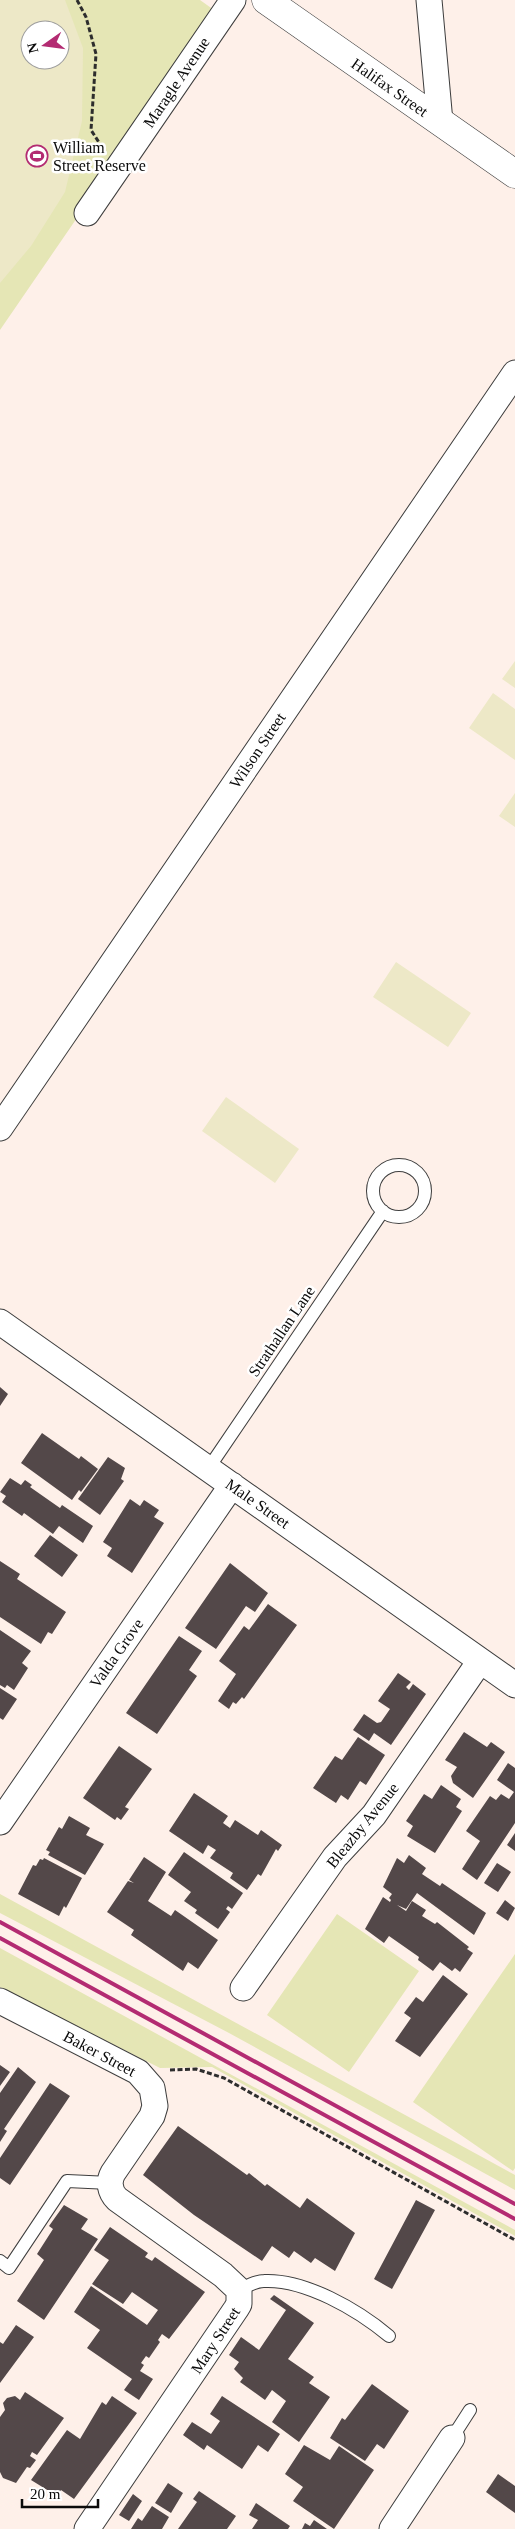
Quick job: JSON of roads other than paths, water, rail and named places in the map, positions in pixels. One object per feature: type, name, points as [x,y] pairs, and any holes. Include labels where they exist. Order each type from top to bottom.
[{"type":"street","name":"Maragle Avenue","points":[[87,213],[233,0]]},
{"type":"street","name":"Halifax Street","points":[[266,0],[515,174]]},
{"type":"street","points":[[429,0],[440,122]]},
{"type":"street","name":"Wilson Street","points":[[0,1128],[515,372]]},
{"type":"street","name":"Male Street","points":[[0,1322],[480,1661],[513,1678]]},
{"type":"street","name":"Valda Grove","points":[[0,1822],[232,1485]]},
{"type":"street","name":"Bleazby Avenue","points":[[243,1988],[335,1857],[374,1815],[480,1661]]},
{"type":"street","name":"Baker Street","points":[[0,2001],[121,2062],[147,2079],[155,2097],[152,2116],[113,2173],[110,2183]]},
{"type":"street","name":"Mary Street","points":[[87,2529],[239,2304],[239,2290],[223,2275],[117,2199],[112,2192],[110,2183]]},
{"type":"street","points":[[392,2529],[452,2438]]},
{"type":"lane","points":[[398,1165],[415,1170],[424,1183],[425,1192],[420,1207],[414,1213],[398,1217],[382,1211],[376,1204],[373,1187],[382,1171],[398,1165]]},
{"type":"lane","name":"Strathallan Lane","points":[[208,1469],[382,1211]]},
{"type":"lane","points":[[0,2261],[9,2268],[67,2181],[110,2183]]},
{"type":"lane","points":[[239,2290],[263,2281],[294,2285],[341,2304],[373,2322],[389,2336]]},
{"type":"lane","points":[[452,2438],[470,2410]]},
{"type":"railway","points":[[0,1922],[515,2204]]},
{"type":"railway","points":[[0,1938],[515,2219]]},
{"type":"place","name":"William Street Reserve","points":[[37,156]]}]
